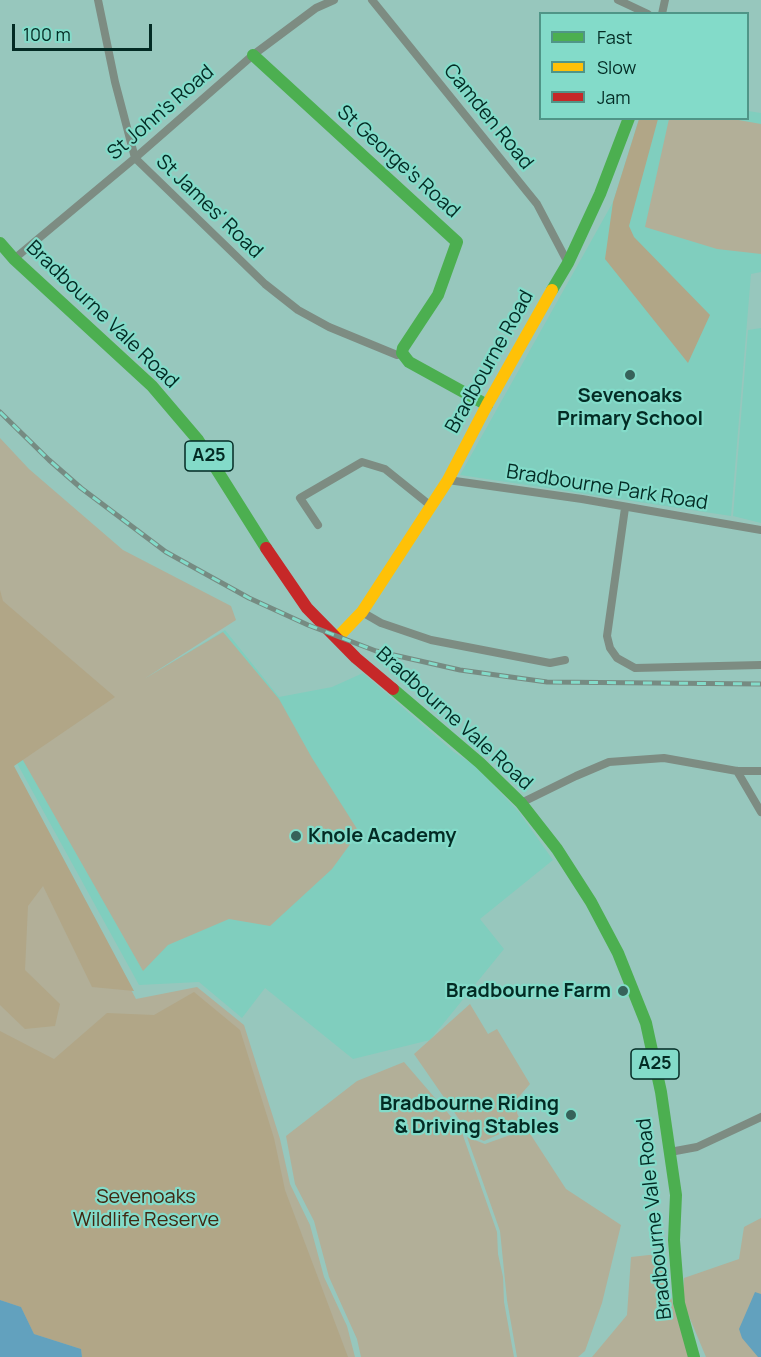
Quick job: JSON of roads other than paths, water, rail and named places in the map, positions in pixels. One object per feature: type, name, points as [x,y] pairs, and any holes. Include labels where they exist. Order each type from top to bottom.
[{"type":"main road","name":"St George's Road","points":[[253,56],[457,242],[438,295],[402,353]]},
{"type":"main road","name":"Bradbourne Road","points":[[337,638],[362,612],[448,480],[487,405],[568,263],[600,194],[628,120]]},
{"type":"main road","name":"Bradbourne Vale Road","points":[[0,243],[14,259],[152,386],[198,440],[252,527],[307,608],[356,658],[480,762],[521,803],[557,849],[591,902],[618,953],[646,1023],[661,1092],[676,1195],[674,1240],[679,1303],[694,1357]]},
{"type":"main road","points":[[402,353],[409,362],[487,405]]},
{"type":"street","name":"St James' Road","points":[[98,0],[117,92],[135,158],[265,284],[298,310],[329,327],[397,355],[402,353]]},
{"type":"street","name":"St John's Road","points":[[14,259],[253,56],[316,8],[334,0]]},
{"type":"street","name":"Camden Road","points":[[372,0],[537,204],[568,263]]},
{"type":"street","points":[[618,0],[644,12]]},
{"type":"street","points":[[318,525],[300,498],[362,462],[385,469],[431,506]]},
{"type":"street","name":"Bradbourne Park Road","points":[[448,480],[582,499],[761,530]]},
{"type":"street","points":[[625,508],[607,636],[610,648],[617,658],[635,668],[761,665]]},
{"type":"street","points":[[362,612],[381,623],[431,640],[550,663],[565,660]]},
{"type":"street","points":[[521,803],[609,762],[664,758],[737,771],[761,771]]},
{"type":"street","points":[[737,771],[761,812]]},
{"type":"street","points":[[670,1152],[697,1147],[761,1117]]},
{"type":"water","points":[[755,1292],[761,1294],[761,1357],[758,1357],[742,1338],[739,1329]]},
{"type":"water","points":[[0,1300],[21,1307],[34,1334],[81,1349],[82,1357],[0,1357]]},
{"type":"railway","points":[[0,412],[81,488],[166,552],[249,598],[308,625],[376,651],[460,670],[547,682],[761,684]]},
{"type":"place","name":"Sevenoaks Primary School","points":[[630,375]]},
{"type":"place","name":"Knole Academy","points":[[296,836]]},
{"type":"place","name":"Bradbourne Farm","points":[[623,991]]},
{"type":"place","name":"Bradbourne Riding & Driving Stables","points":[[571,1115]]},
{"type":"park label","name":"Sevenoaks Wildlife Reserve","points":[[146,1208]]}]
